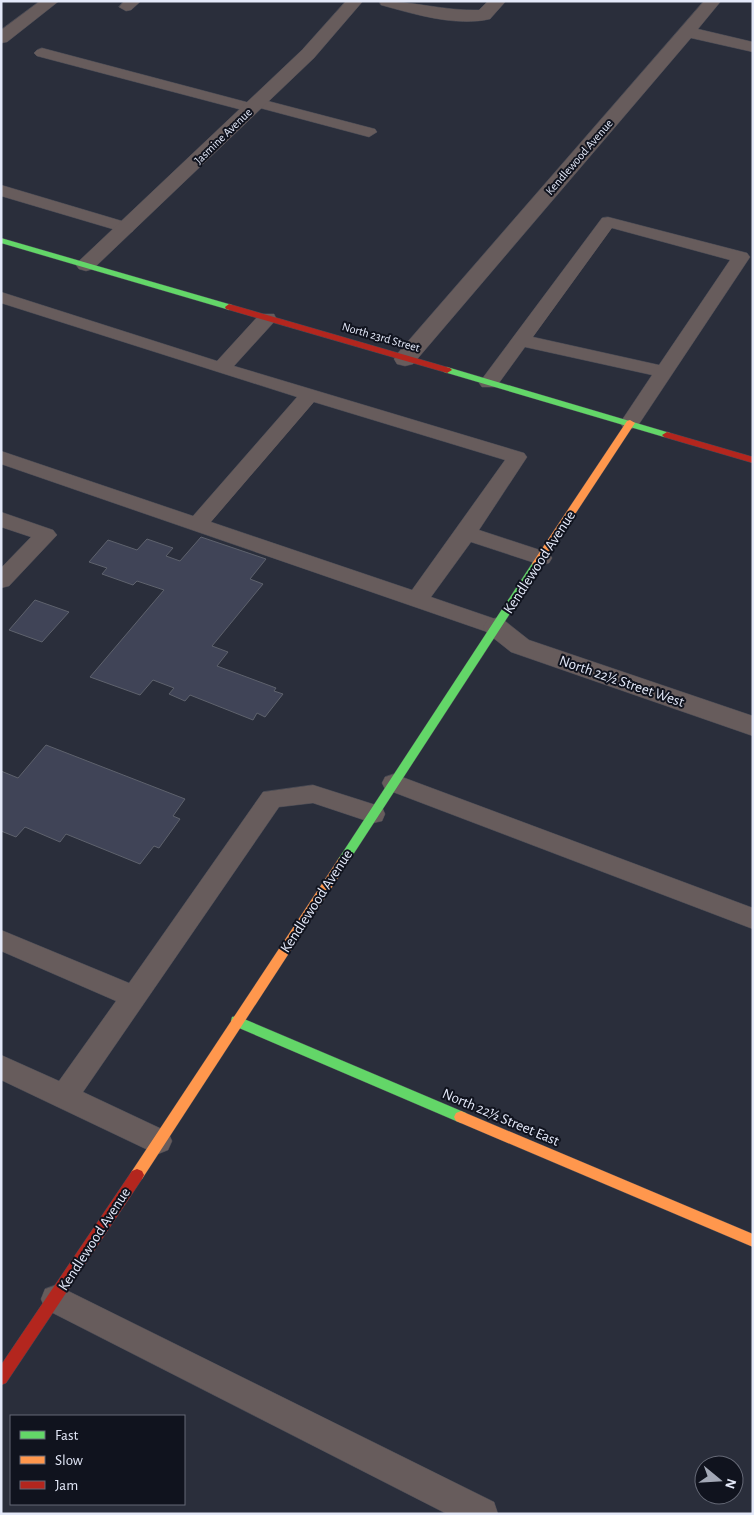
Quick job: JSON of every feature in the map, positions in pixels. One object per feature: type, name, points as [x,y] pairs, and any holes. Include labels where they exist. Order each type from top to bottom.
[{"type":"street","points":[[1,38],[51,1]]},
{"type":"street","name":"Jasmine Avenue","points":[[86,265],[308,54],[355,1]]},
{"type":"street","points":[[387,1],[436,14],[461,16],[484,15],[498,1]]},
{"type":"street","name":"Kendlewood Avenue","points":[[405,358],[713,1]]},
{"type":"street","points":[[687,32],[753,46]]},
{"type":"street","name":"North 23rd Street","points":[[1,240],[753,460]]},
{"type":"street","name":"Kendlewood Avenue","points":[[1,1378],[56,1299],[158,1140],[630,423]]},
{"type":"street","name":"North 22½ Street West","points":[[496,627],[520,646],[753,726]]},
{"type":"street","name":"North 22½ Street East","points":[[237,1021],[753,1242]]},
{"type":"lane","points":[[42,53],[369,132]]},
{"type":"lane","points":[[1,190],[126,228]]},
{"type":"lane","points":[[489,382],[608,222],[747,256],[630,423]]},
{"type":"lane","points":[[1,297],[221,368],[517,457],[466,533],[417,600]]},
{"type":"lane","points":[[221,368],[267,318]]},
{"type":"lane","points":[[521,340],[664,372]]},
{"type":"lane","points":[[197,525],[310,395]]},
{"type":"lane","points":[[1,458],[496,627]]},
{"type":"lane","points":[[1,519],[46,535],[1,580]]},
{"type":"lane","points":[[466,533],[542,558]]},
{"type":"lane","points":[[394,783],[753,919]]},
{"type":"lane","points":[[64,1096],[272,799],[313,794],[374,814]]},
{"type":"lane","points":[[1,940],[135,997]]},
{"type":"lane","points":[[1,1067],[158,1140]]},
{"type":"lane","points":[[56,1299],[482,1514]]},
{"type":"building","points":[[201,537],[266,559],[250,579],[263,584],[212,646],[228,652],[217,666],[276,688],[274,691],[283,694],[265,717],[257,713],[253,720],[190,695],[185,701],[169,694],[174,688],[153,680],[140,695],[90,677],[164,590],[137,581],[133,585],[102,574],[107,568],[89,562],[108,540],[137,550],[147,539],[173,548],[166,556],[180,561]]},
{"type":"building","points":[[35,600],[69,612],[42,642],[9,630]]},
{"type":"building","points":[[46,745],[185,799],[173,816],[180,819],[159,848],[154,846],[140,864],[66,834],[60,842],[25,827],[16,837],[1,831],[1,771],[18,778]]},
{"type":"traffic: fast","points":[[1,240],[229,307]]},
{"type":"traffic: fast","points":[[447,370],[667,435]]},
{"type":"traffic: fast","points":[[343,861],[537,564]]},
{"type":"traffic: fast","points":[[237,1021],[461,1117]]},
{"type":"traffic: slow","points":[[537,564],[630,423]]},
{"type":"traffic: slow","points":[[137,1175],[343,861]]},
{"type":"traffic: slow","points":[[461,1117],[753,1241]]},
{"type":"traffic: jam","points":[[229,307],[447,370]]},
{"type":"traffic: jam","points":[[667,435],[753,460]]},
{"type":"traffic: jam","points":[[1,1378],[137,1175]]}]
